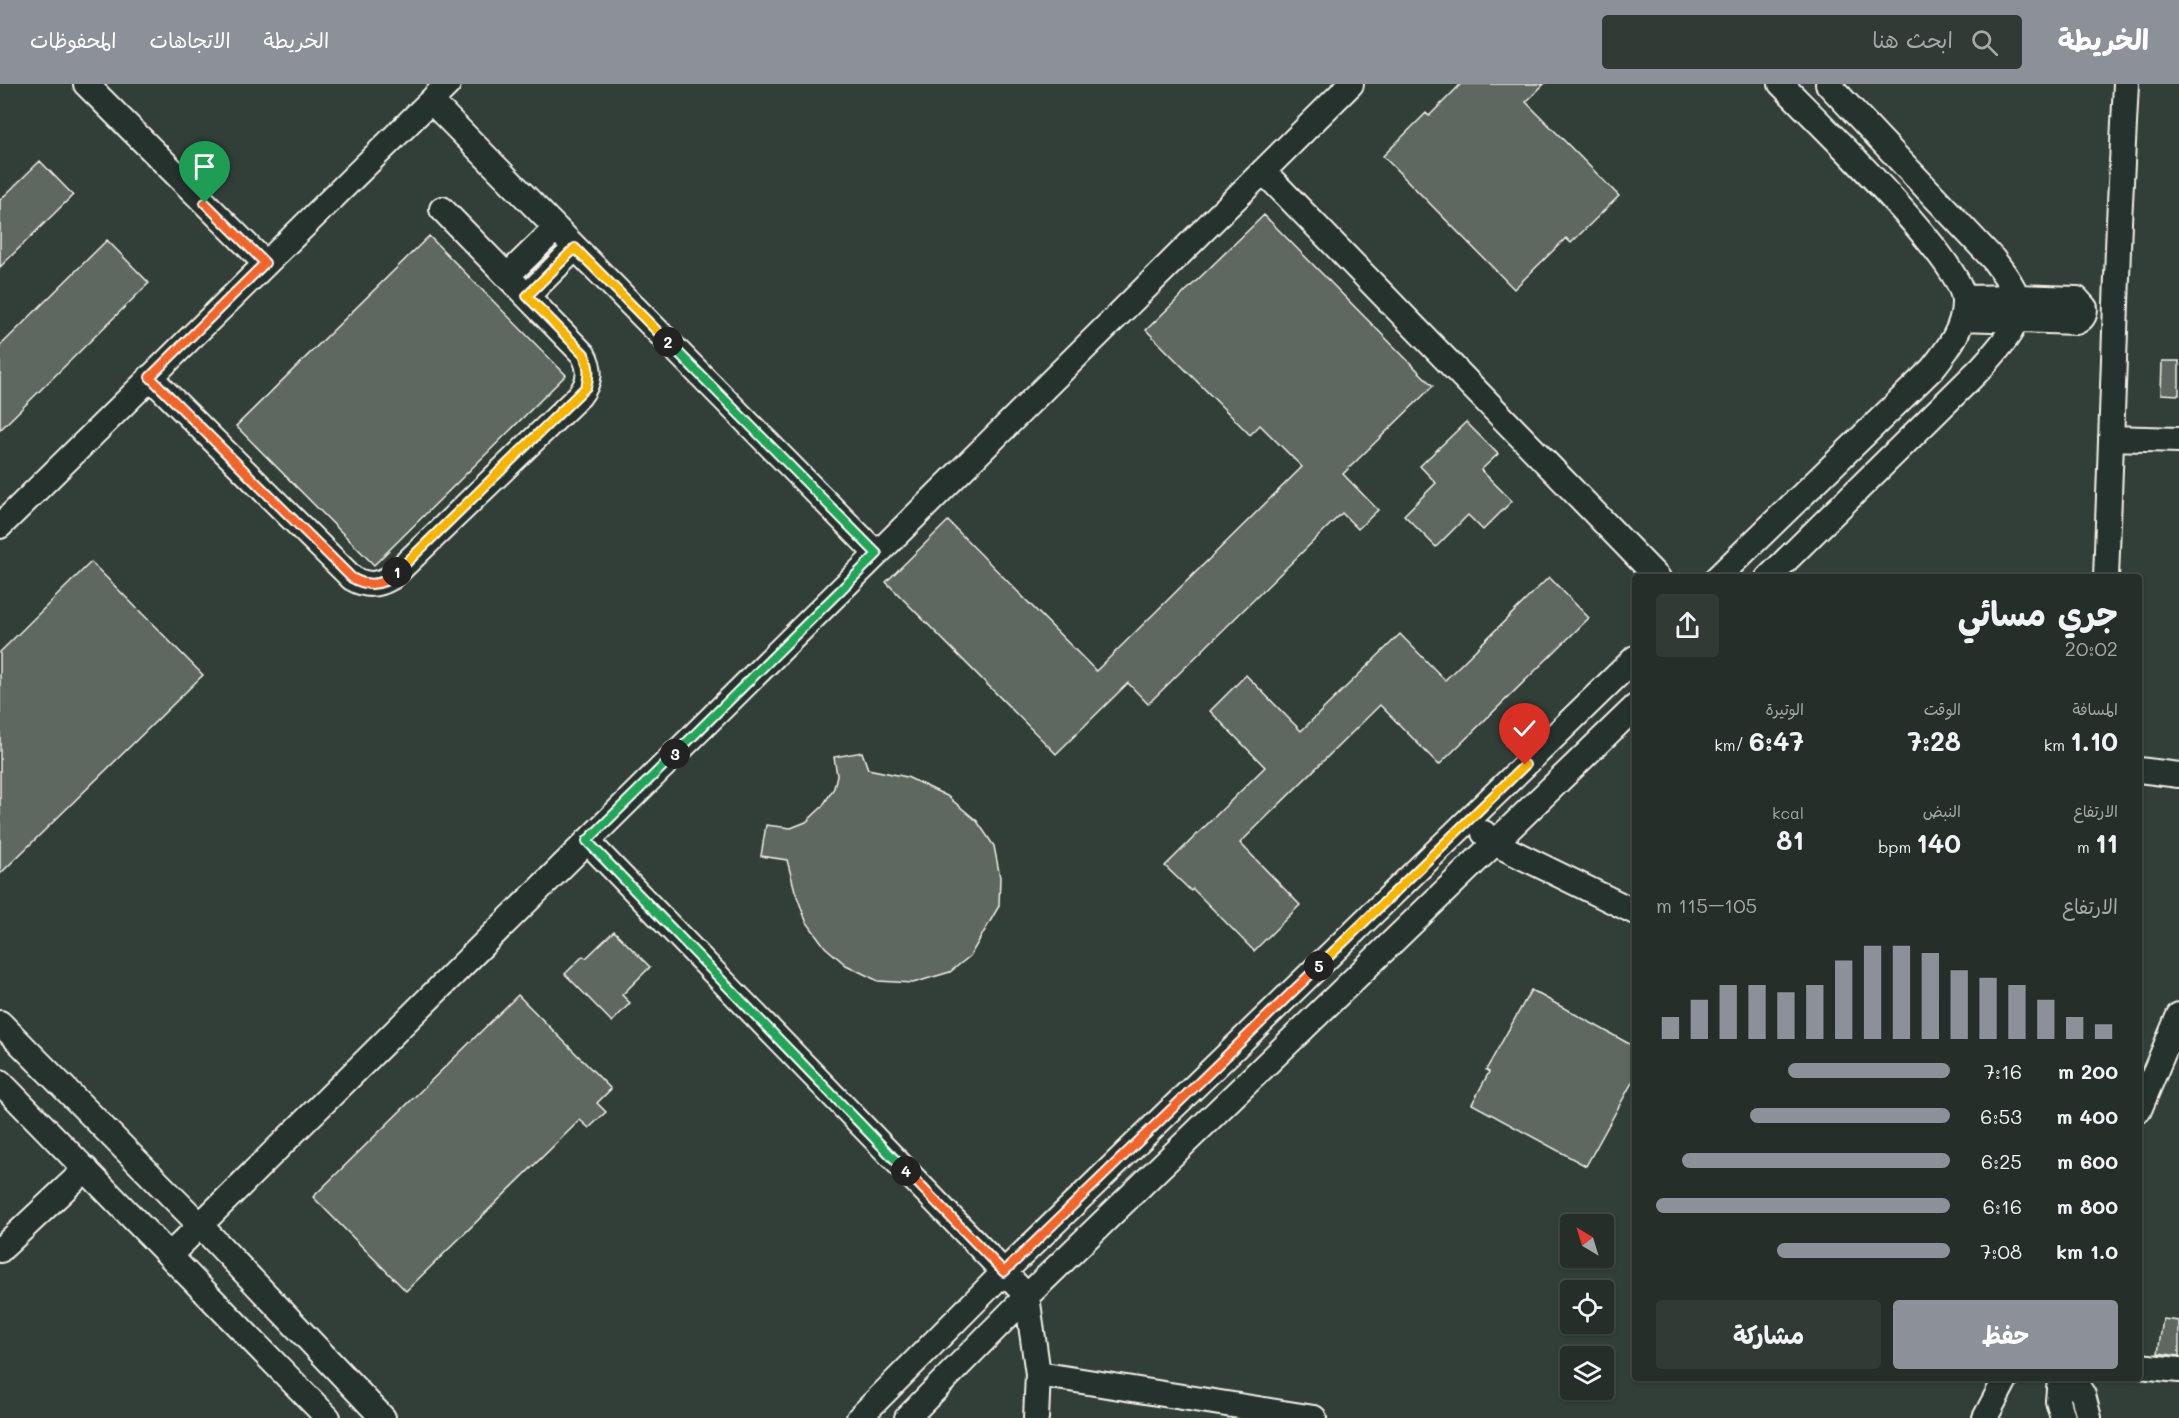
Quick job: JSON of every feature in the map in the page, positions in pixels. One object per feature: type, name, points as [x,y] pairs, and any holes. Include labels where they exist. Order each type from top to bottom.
[{"type":"street","points":[[86,84],[265,263]]},
{"type":"street","points":[[0,526],[448,84]]},
{"type":"street","points":[[170,1255],[1351,84]]},
{"type":"street","points":[[1721,574],[1932,369],[1952,345],[1963,308],[1955,278],[1941,255],[1863,167],[1781,84]]},
{"type":"street","points":[[1772,574],[1959,391],[2002,345],[2017,308],[2008,278],[1972,234],[1828,84]]},
{"type":"street","points":[[2106,574],[2126,84]]},
{"type":"street","points":[[431,101],[877,554]]},
{"type":"street","points":[[1263,171],[1654,574]]},
{"type":"street","points":[[150,377],[352,578],[371,585],[392,578],[586,387],[589,376],[589,364],[584,354],[442,209]]},
{"type":"street","points":[[507,276],[556,228]]},
{"type":"street","points":[[527,296],[575,248]]},
{"type":"street","points":[[1963,308],[2017,308]]},
{"type":"street","points":[[2111,438],[2179,440]]},
{"type":"street","points":[[858,1418],[1004,1272],[1632,661]]},
{"type":"street","points":[[907,1418],[1027,1296],[1632,710]]},
{"type":"street","points":[[2142,770],[2179,775]]},
{"type":"street","points":[[1470,819],[1494,843],[1632,911]]},
{"type":"street","points":[[587,841],[1027,1296],[1038,1374],[1036,1418]]},
{"type":"street","points":[[2142,1103],[2179,1015]]},
{"type":"street","points":[[0,1023],[200,1224],[383,1418]]},
{"type":"street","points":[[0,1082],[328,1418]]},
{"type":"street","points":[[0,1250],[86,1169]]},
{"type":"street","points":[[2142,1366],[2179,1370]]},
{"type":"street","points":[[1038,1374],[1314,1418]]},
{"type":"street","points":[[1985,1418],[2004,1381]]},
{"type":"street","points":[[2060,1381],[2058,1401],[2063,1418]]},
{"type":"street","points":[[2074,1381],[2083,1395],[2089,1418]]},
{"type":"building","points":[[1461,84],[1544,84],[1526,102],[1619,196],[1571,243],[1566,238],[1514,289],[1383,156],[1426,113],[1429,116]]},
{"type":"building","points":[[40,161],[73,195],[0,267],[0,200]]},
{"type":"building","points":[[1264,215],[1433,386],[1343,474],[1378,510],[1358,529],[1342,513],[1148,704],[1128,683],[1056,754],[886,582],[948,521],[1096,671],[1302,467],[1260,425],[1250,435],[1146,330]]},
{"type":"building","points":[[429,236],[566,375],[374,565],[236,426]]},
{"type":"building","points":[[107,240],[149,283],[0,430],[0,346]]},
{"type":"building","points":[[2162,361],[2179,361],[2179,395],[2161,394]]},
{"type":"building","points":[[1466,422],[1498,454],[1481,470],[1512,501],[1483,530],[1468,515],[1436,547],[1404,515],[1436,483],[1420,466]]},
{"type":"building","points":[[91,562],[203,675],[0,874],[0,652]]},
{"type":"building","points":[[1549,577],[1589,618],[1439,765],[1380,705],[1240,843],[1300,905],[1254,951],[1193,889],[1191,891],[1165,866],[1265,767],[1210,711],[1246,675],[1301,731],[1400,634],[1445,680]]},
{"type":"building","points":[[862,752],[868,769],[907,777],[947,796],[977,821],[994,846],[1000,877],[999,906],[970,956],[950,972],[913,983],[878,981],[846,965],[825,947],[806,921],[787,860],[761,856],[766,825],[791,828],[806,822],[822,807],[834,788],[837,775],[834,757]]},
{"type":"building","points":[[614,931],[650,967],[622,995],[630,1003],[612,1022],[565,974],[583,956],[586,958]]},
{"type":"building","points":[[1531,990],[1632,1045],[1632,1082],[1586,1166],[1472,1104],[1489,1072],[1486,1070]]},
{"type":"building","points":[[518,995],[611,1089],[597,1103],[606,1112],[589,1128],[580,1120],[406,1291],[313,1197]]},
{"type":"building","points":[[2163,1319],[2179,1321],[2179,1356],[2158,1353]]},
{"type":"route","points":[[205,203],[265,263],[150,377],[352,578],[361,583],[371,585],[392,578],[586,387],[589,364],[584,354],[527,296],[575,248],[877,554],[587,841],[1004,1272],[1525,765]]}]
